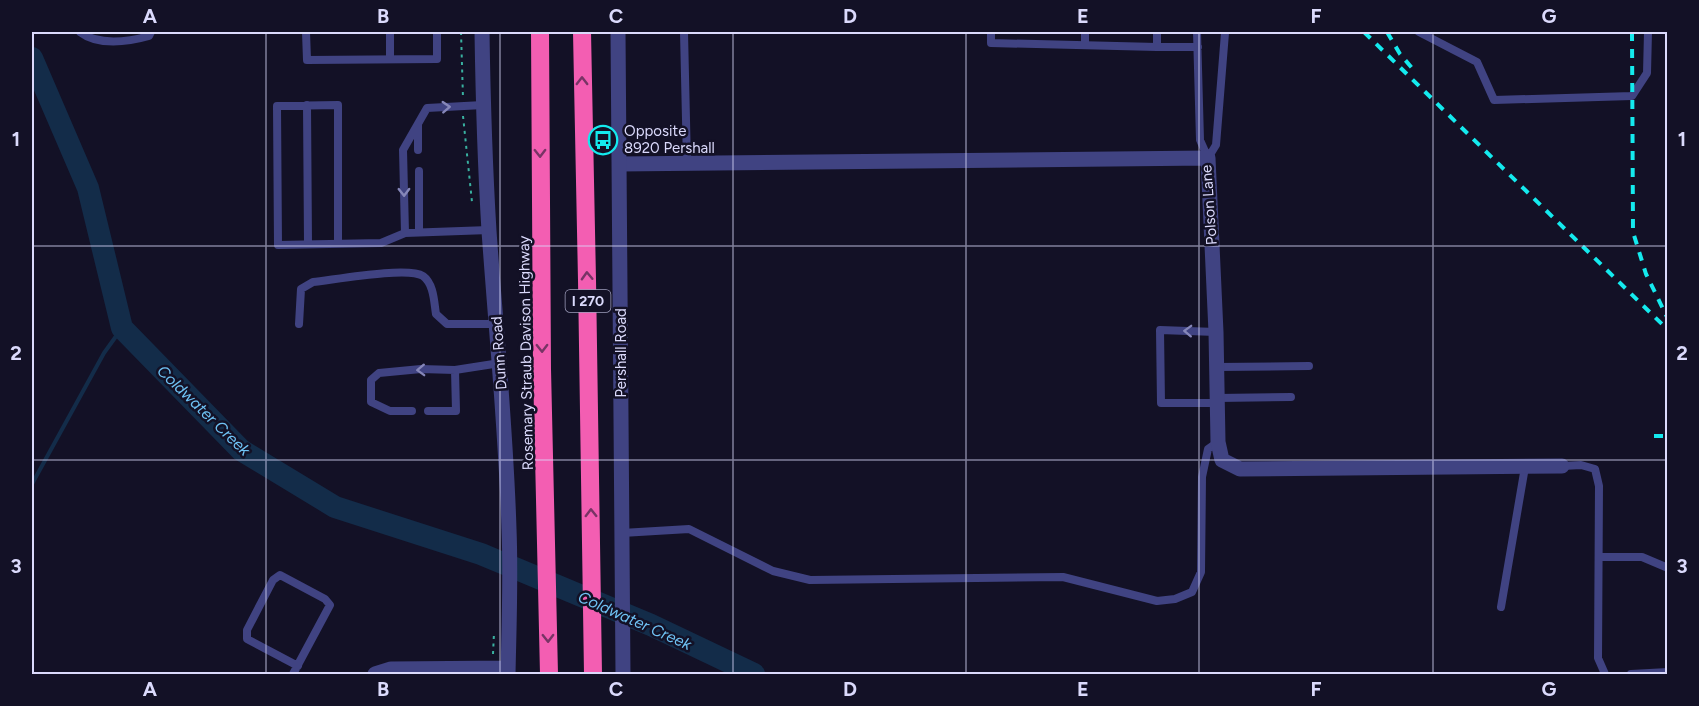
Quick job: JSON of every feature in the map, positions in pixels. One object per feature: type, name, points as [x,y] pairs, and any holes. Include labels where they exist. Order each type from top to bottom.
[{"type":"highway","name":"Rosemary Straub Davison Highway","points":[[540,32],[542,326],[549,675]]},
{"type":"highway","name":"I 270","points":[[582,32],[593,675]]},
{"type":"street","name":"Dunn Road","points":[[482,32],[489,230],[500,363],[509,529],[508,671]]},
{"type":"street","name":"Pershall Road","points":[[618,32],[623,675]]},
{"type":"street","name":"Polson Lane","points":[[620,164],[1208,158],[1216,332],[1218,442]]},
{"type":"street","points":[[1218,442],[1222,460],[1240,469],[1562,466]]},
{"type":"street","points":[[375,675],[391,669],[508,671]]},
{"type":"lane","points":[[80,32],[98,40],[130,42],[149,36],[152,32]]},
{"type":"lane","points":[[306,32],[307,60],[437,59],[437,32]]},
{"type":"lane","points":[[390,32],[390,59]]},
{"type":"lane","points":[[684,32],[687,164]]},
{"type":"lane","points":[[991,32],[991,43],[1198,46]]},
{"type":"lane","points":[[1085,32],[1085,45]]},
{"type":"lane","points":[[1157,32],[1157,47]]},
{"type":"lane","points":[[1197,32],[1200,140],[1208,158]]},
{"type":"lane","points":[[1419,32],[1477,62],[1494,100],[1632,96],[1647,73],[1648,32]]},
{"type":"lane","points":[[1208,158],[1216,145],[1225,33]]},
{"type":"lane","points":[[307,105],[308,244]]},
{"type":"lane","points":[[338,244],[338,105],[277,106],[278,245],[308,244],[338,244],[381,243],[405,233],[489,230]]},
{"type":"lane","points":[[405,233],[403,150],[427,108],[483,105]]},
{"type":"lane","points":[[418,123],[418,150]]},
{"type":"lane","points":[[419,171],[419,232]]},
{"type":"lane","points":[[299,324],[301,289],[313,282],[407,271],[423,276],[432,288],[436,315],[447,324],[497,324]]},
{"type":"lane","points":[[1216,332],[1160,330],[1161,403],[1291,397]]},
{"type":"lane","points":[[412,411],[390,411],[371,402],[371,380],[379,373],[421,369],[455,370],[500,363]]},
{"type":"lane","points":[[1217,367],[1309,366]]},
{"type":"lane","points":[[428,411],[456,411],[455,370]]},
{"type":"lane","points":[[622,533],[689,529],[773,571],[810,580],[1063,577],[1157,601],[1175,600],[1192,592],[1201,572],[1202,477],[1208,449],[1218,442]]},
{"type":"lane","points":[[1562,466],[1581,465],[1595,469],[1599,486],[1598,658],[1605,675]]},
{"type":"lane","points":[[1500,607],[1525,467]]},
{"type":"lane","points":[[1599,557],[1642,557],[1668,568]]},
{"type":"lane","points":[[293,675],[298,666],[330,605],[325,598],[280,575],[273,580],[247,630],[247,639],[298,666]]},
{"type":"lane","points":[[1631,675],[1668,672]]},
{"type":"path","points":[[461,32],[463,94]]},
{"type":"path","points":[[463,114],[473,204]]},
{"type":"waterway","name":"Coldwater Creek","points":[[32,58],[88,188],[122,328],[241,450],[335,507],[481,554],[651,625],[754,674]]},
{"type":"waterway","points":[[32,484],[104,353],[122,328]]},
{"type":"railway","points":[[1364,32],[1668,330]]},
{"type":"railway","points":[[1387,32],[1400,54],[1412,68]]},
{"type":"railway","points":[[1632,32],[1633,232],[1646,274],[1668,319]]},
{"type":"railway","points":[[1654,436],[1668,436]]},
{"type":"place","name":"Opposite 8920 Pershall","points":[[603,140]]}]
